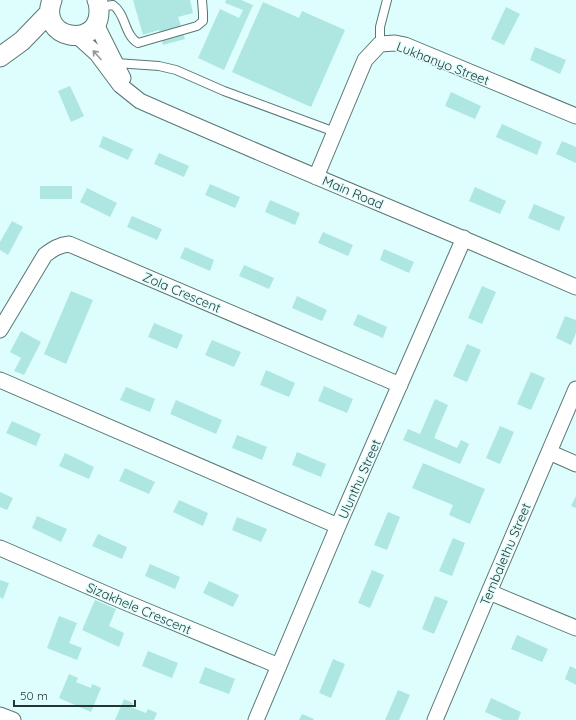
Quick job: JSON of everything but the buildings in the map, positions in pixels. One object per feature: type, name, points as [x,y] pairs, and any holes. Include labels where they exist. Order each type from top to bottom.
[{"type":"street","points":[[51,7],[52,23],[58,30],[71,35]]},
{"type":"street","points":[[0,56],[22,41],[51,7]]},
{"type":"street","points":[[22,41],[85,34],[91,30],[97,10]]},
{"type":"street","points":[[97,10],[116,64],[132,95]]},
{"type":"street","name":"Main Road","points":[[71,35],[97,54],[120,85],[146,104],[576,286]]},
{"type":"street","name":"Lukhanyo Street","points":[[316,176],[365,60],[380,44],[395,43],[405,45],[576,116]]},
{"type":"street","name":"Ulunthu Street","points":[[256,720],[338,526],[464,238]]},
{"type":"street","name":"Zola Crescent","points":[[0,330],[45,255],[60,245],[69,244],[400,385]]},
{"type":"street","points":[[0,380],[338,526]]},
{"type":"street","name":"Tembalethu Street","points":[[435,720],[576,389]]},
{"type":"street","points":[[549,452],[576,464]]},
{"type":"street","name":"Sizakhele Crescent","points":[[0,548],[279,666]]},
{"type":"street","points":[[489,592],[576,628]]},
{"type":"street","points":[[0,715],[13,720]]},
{"type":"lane","points":[[97,10],[112,5],[116,7],[122,16],[133,40],[138,43],[197,26],[202,21],[202,0]]},
{"type":"lane","points":[[380,44],[380,27],[386,0]]},
{"type":"lane","points":[[116,64],[159,66],[176,70],[224,91],[335,132]]}]
